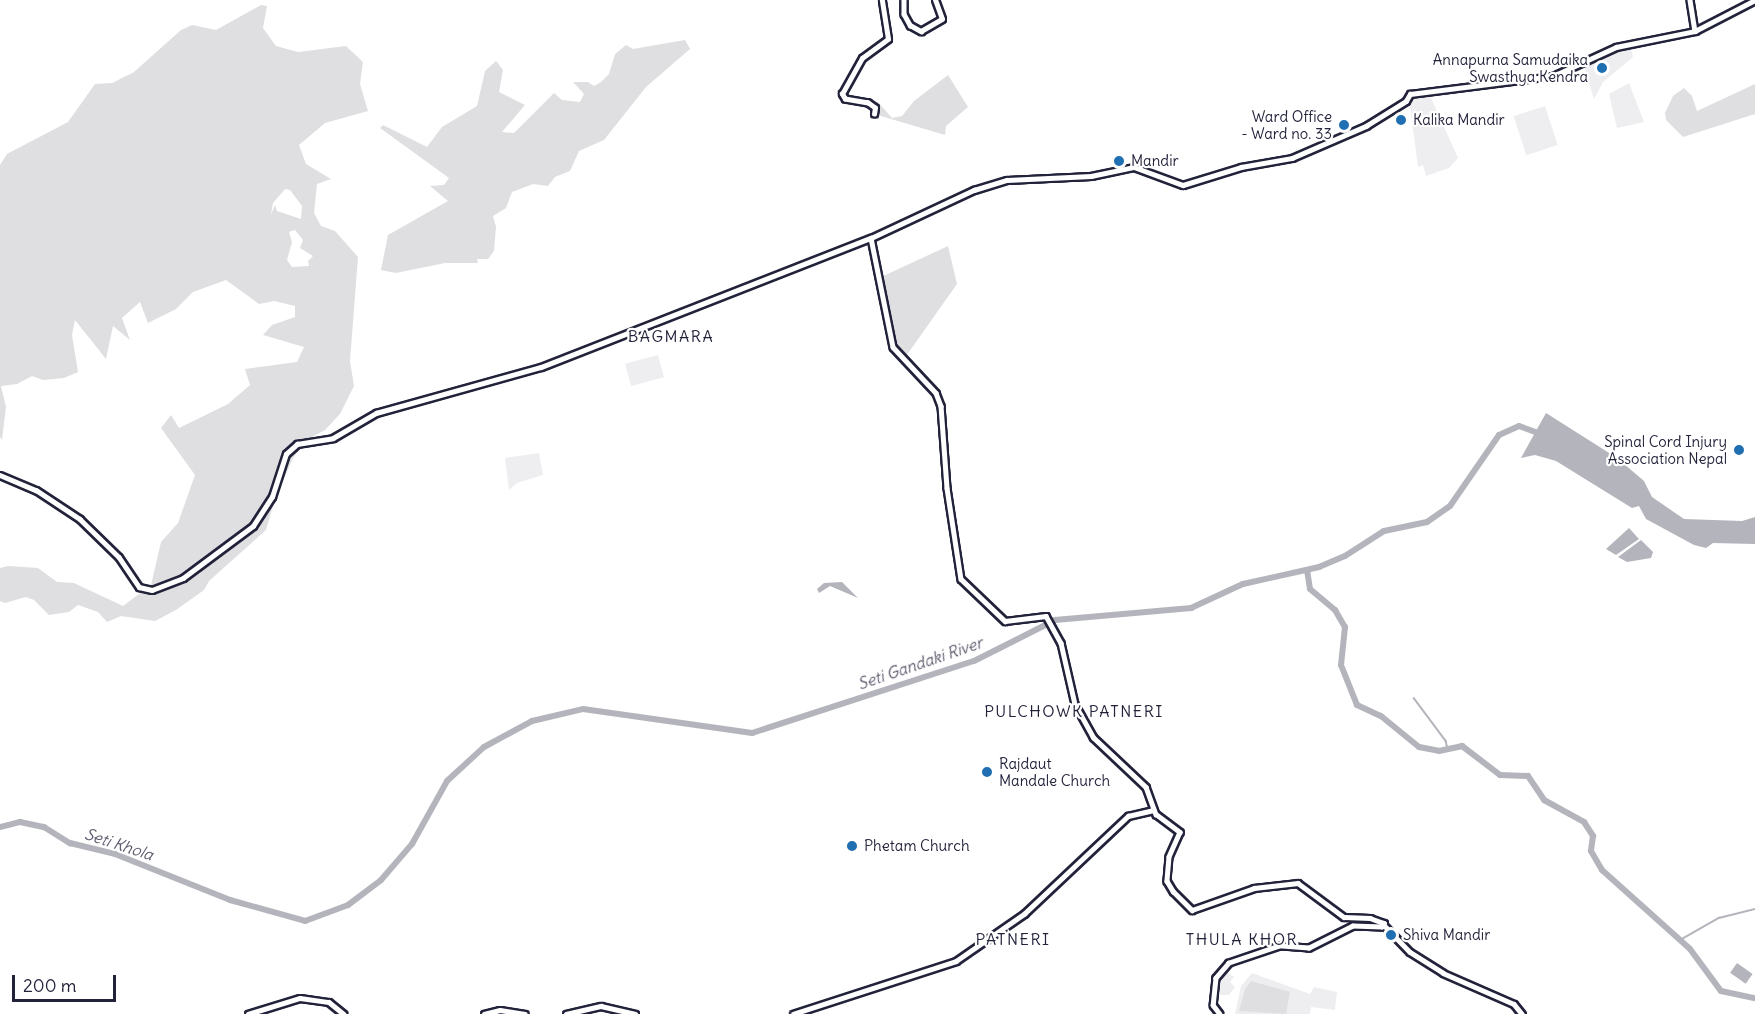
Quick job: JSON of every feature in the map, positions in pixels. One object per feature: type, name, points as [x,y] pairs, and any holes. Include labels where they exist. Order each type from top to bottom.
[{"type":"main road","points":[[874,114],[875,108],[868,103],[845,99],[842,94],[862,58],[888,39],[882,0]]},
{"type":"main road","points":[[904,0],[904,14],[910,25],[921,31],[942,19],[935,0]]},
{"type":"main road","points":[[1690,0],[1695,31]]},
{"type":"main road","points":[[0,476],[36,489],[80,519],[119,557],[140,587],[152,590],[183,578],[253,526],[272,498],[286,454],[297,444],[333,438],[376,413],[541,367],[871,238],[1002,180],[1091,176],[1134,167],[1183,185],[1241,167],[1292,158],[1366,126],[1406,101],[1410,94],[1549,77],[1616,47],[1695,31],[1755,0]]},
{"type":"main road","points":[[871,238],[893,347],[936,393],[941,406],[946,488],[961,579],[1005,621],[1046,616],[1059,638],[1075,704],[1093,737],[1146,787],[1153,810],[1180,832],[1169,857],[1167,883],[1189,909],[1266,888],[1302,884],[1344,917],[1370,918],[1384,925],[1410,952],[1443,974],[1514,1004],[1522,1014]]},
{"type":"main road","points":[[793,1014],[956,961],[1022,916],[1128,816],[1153,810]]},
{"type":"main road","points":[[1220,1014],[1212,1005],[1216,978],[1229,963],[1279,946],[1309,948],[1353,926],[1384,925]]},
{"type":"main road","points":[[248,1014],[300,998],[329,1002],[344,1014]]},
{"type":"main road","points":[[566,1014],[601,1006],[635,1014]]},
{"type":"main road","points":[[484,1014],[500,1010],[525,1014]]},
{"type":"shaded area","points":[[261,5],[267,6],[263,28],[276,46],[298,52],[346,46],[363,62],[360,84],[368,111],[325,123],[299,145],[306,164],[331,179],[317,184],[314,213],[321,226],[335,231],[358,257],[350,361],[354,386],[340,414],[325,430],[306,440],[293,458],[275,499],[266,530],[209,581],[204,590],[176,610],[155,621],[121,616],[107,622],[98,612],[78,605],[69,612],[49,615],[34,600],[26,597],[5,603],[0,601],[0,568],[8,566],[38,568],[57,582],[74,583],[123,606],[151,585],[161,542],[178,523],[195,475],[161,428],[171,415],[179,428],[228,404],[250,385],[245,369],[297,362],[304,347],[263,335],[272,325],[295,317],[295,306],[274,301],[259,304],[226,280],[193,292],[176,309],[148,323],[140,302],[122,318],[130,340],[113,326],[106,359],[75,320],[72,335],[78,372],[64,378],[43,380],[32,376],[17,384],[1,386],[6,407],[2,440],[0,437],[0,165],[7,154],[68,122],[95,84],[112,83],[134,72],[181,30],[192,25],[216,30]],"holes":[[[285,189],[290,190],[302,206],[301,219],[277,211],[275,205],[271,214],[273,203]],[[295,230],[303,240],[300,248],[313,256],[308,261],[309,266],[292,267],[287,260],[292,242],[289,232]]]},
{"type":"shaded area","points":[[685,40],[690,49],[646,87],[604,140],[579,151],[570,171],[555,177],[548,186],[533,184],[512,192],[506,208],[493,216],[496,227],[494,251],[488,259],[477,259],[478,263],[445,263],[396,273],[381,270],[388,235],[448,201],[430,186],[444,185],[449,178],[380,128],[383,125],[427,147],[442,127],[477,106],[485,71],[496,61],[503,70],[499,92],[525,105],[502,132],[514,133],[554,93],[562,100],[580,102],[584,94],[573,82],[588,82],[594,86],[601,82],[609,74],[615,54],[626,45],[633,49]]},
{"type":"shaded area","name":"Annapurna Samudaika Swasthya Kendra","points":[[1630,46],[1633,57],[1603,82],[1594,99],[1583,63]]},
{"type":"shaded area","points":[[948,75],[968,107],[946,126],[945,135],[874,114],[877,101],[892,118],[902,116],[914,101]]},
{"type":"shaded area","points":[[1629,83],[1644,122],[1617,128],[1609,94]]},
{"type":"shaded area","points":[[1755,84],[1755,114],[1683,137],[1666,120],[1665,113],[1673,96],[1684,88],[1692,96],[1697,111]]},
{"type":"shaded area","points":[[1430,96],[1458,158],[1449,168],[1426,176],[1423,165],[1418,167],[1409,99]]},
{"type":"shaded area","points":[[1545,106],[1558,145],[1526,155],[1514,116]]},
{"type":"shaded area","points":[[948,246],[957,284],[904,359],[895,351],[879,278]]},
{"type":"shaded area","points":[[658,355],[664,377],[631,386],[625,364]]},
{"type":"shaded area","points":[[1546,413],[1617,458],[1644,481],[1652,497],[1684,519],[1742,521],[1755,517],[1755,544],[1713,543],[1706,548],[1694,545],[1646,519],[1639,506],[1632,508],[1556,461],[1535,455],[1521,458]]},
{"type":"shaded area","points":[[539,453],[543,475],[517,483],[509,490],[505,458]]},
{"type":"shaded area","points":[[1629,528],[1639,539],[1616,555],[1606,549]]},
{"type":"shaded area","points":[[1641,540],[1653,552],[1651,558],[1627,562],[1618,557]]},
{"type":"shaded area","points":[[842,582],[858,598],[830,586],[819,593],[817,589],[824,583]]},
{"type":"shaded area","points":[[1737,963],[1753,974],[1746,984],[1730,973]]},
{"type":"shaded area","points":[[1225,971],[1234,977],[1230,982],[1235,987],[1229,995],[1217,995]]},
{"type":"shaded area","points":[[1252,973],[1310,994],[1314,987],[1337,992],[1335,1010],[1311,1007],[1310,1014],[1235,1014],[1241,986]]},
{"type":"shaded area","points":[[1251,981],[1290,992],[1286,1014],[1239,1011],[1245,989]]},
{"type":"waterway","name":"Seti Gandaki River","points":[[0,827],[20,822],[44,827],[70,843],[115,854],[230,900],[305,921],[348,905],[381,880],[412,844],[447,781],[484,747],[532,721],[583,709],[752,733],[974,661],[1055,620],[1191,608],[1243,584],[1319,567],[1345,556],[1384,531],[1427,522],[1450,506],[1499,435],[1519,426],[1541,434]]},
{"type":"waterway","points":[[1307,570],[1310,589],[1335,610],[1345,627],[1341,665],[1357,705],[1381,716],[1419,747],[1439,751],[1462,746],[1500,775],[1528,776],[1544,800],[1584,822],[1593,836],[1591,851],[1602,870],[1690,949],[1721,991],[1755,998]]},
{"type":"waterway","points":[[1414,698],[1446,741],[1448,749]]},
{"type":"waterway","points":[[1673,935],[1682,939],[1719,918],[1755,909]]},
{"type":"place","name":"Annapurna Samudaika Swasthya Kendra","points":[[1602,68]]},
{"type":"place","name":"Kalika Mandir","points":[[1401,120]]},
{"type":"place","name":"Ward Office - Ward no. 33","points":[[1344,125]]},
{"type":"place","name":"Mandir","points":[[1119,161]]},
{"type":"place","name":"Spinal Cord Injury Association Nepal","points":[[1739,450]]},
{"type":"place","name":"Rajdaut Mandale Church","points":[[987,772]]},
{"type":"place","name":"Phetam Church","points":[[852,846]]},
{"type":"place","name":"Shiva Mandir","points":[[1391,935]]},
{"type":"district","name":"BAGMARA","points":[[671,336]]},
{"type":"district","name":"PULCHOWK PATNERI","points":[[1074,711]]},
{"type":"district","name":"PATNERI","points":[[1013,939]]},
{"type":"district","name":"THULA KHOR","points":[[1242,939]]},
{"type":"water label","name":"Seti Khola","points":[[119,844]]}]
